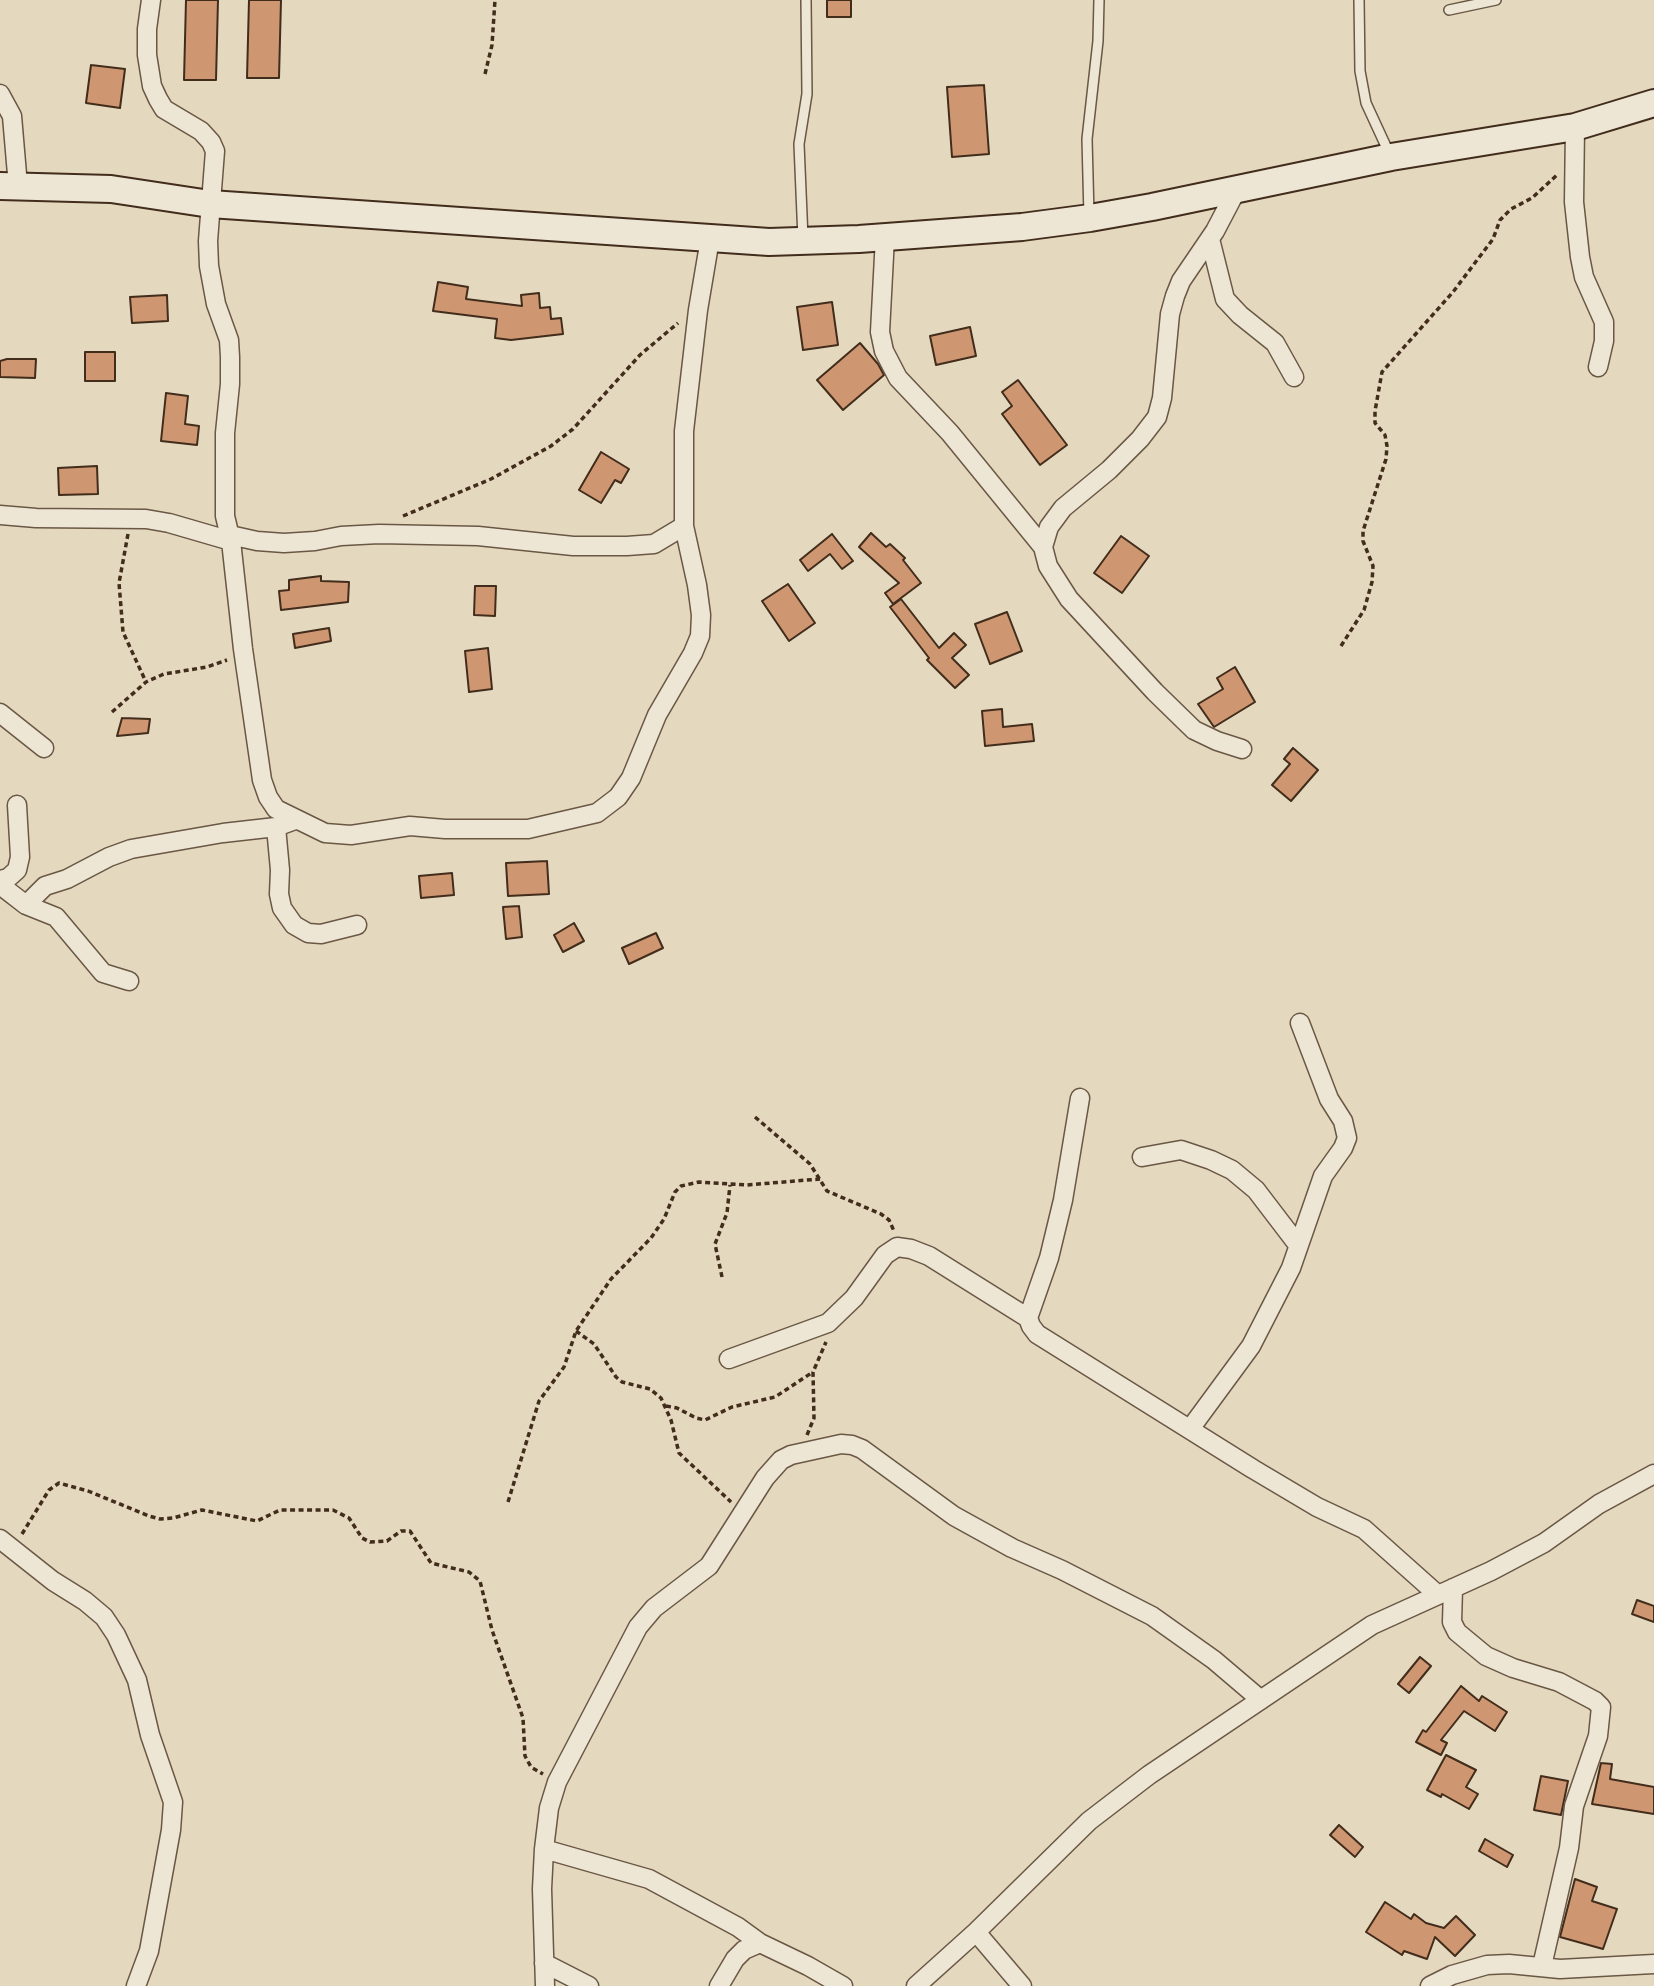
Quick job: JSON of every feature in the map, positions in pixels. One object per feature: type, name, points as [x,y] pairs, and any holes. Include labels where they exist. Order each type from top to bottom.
[{"type":"main road","points":[[9,186],[111,188],[210,204],[709,239],[769,242],[885,237],[1022,228],[1090,218],[1391,157],[1575,127],[1654,103]]},
{"type":"street","points":[[151,0],[147,55],[152,86],[164,109],[201,131],[215,151],[210,204],[209,266],[216,304],[229,340],[225,516],[231,538],[243,649],[262,780],[276,809],[325,833],[351,835],[410,826],[445,829],[528,829],[584,818],[608,806],[631,778],[657,715],[700,636],[701,615],[697,584],[684,526],[684,431],[709,239]]},
{"type":"street","points":[[0,94],[12,116],[9,186]]},
{"type":"street","points":[[1575,127],[1574,202],[1580,257],[1584,277],[1604,322],[1604,341],[1598,367]]},
{"type":"street","points":[[1043,547],[1049,527],[1063,508],[1110,470],[1157,417],[1162,398],[1170,314],[1175,296],[1181,281],[1210,239],[1237,189]]},
{"type":"street","points":[[885,237],[880,332],[898,378],[950,433],[1043,547],[1048,566],[1069,599],[1155,692],[1194,730],[1242,749]]},
{"type":"street","points":[[1210,239],[1226,299],[1240,315],[1275,343],[1294,377]]},
{"type":"street","points":[[0,515],[36,518],[131,518],[169,523],[231,538],[284,543],[379,534],[478,536],[573,546],[627,546],[654,544],[684,526]]},
{"type":"street","points":[[0,713],[44,748]]},
{"type":"street","points":[[17,806],[20,857],[17,870],[0,883],[26,905],[56,917],[103,973],[129,981]]},
{"type":"street","points":[[26,905],[45,886],[66,880],[109,857],[131,849],[276,827],[295,820]]},
{"type":"street","points":[[276,827],[279,894],[282,908],[294,925],[308,933],[357,925]]},
{"type":"street","points":[[1190,1429],[1251,1346],[1291,1268],[1323,1176],[1348,1138],[1343,1121],[1329,1099],[1300,1023]]},
{"type":"street","points":[[1028,1318],[1049,1258],[1063,1200],[1080,1098]]},
{"type":"street","points":[[1142,1157],[1181,1150],[1232,1170],[1256,1189],[1298,1245]]},
{"type":"street","points":[[729,1359],[828,1323],[854,1298],[885,1255],[897,1247],[911,1248],[929,1256],[1028,1318],[1037,1334],[1253,1469],[1372,1535],[1446,1592],[1452,1622],[1457,1632],[1486,1656],[1513,1668],[1559,1682],[1595,1701],[1601,1707],[1598,1737],[1574,1806],[1569,1848],[1542,1966]]},
{"type":"street","points":[[545,1986],[542,1889],[544,1849],[557,1782],[638,1627],[654,1608],[709,1566],[765,1478],[782,1460],[791,1455],[841,1444],[862,1449],[954,1516],[1012,1548],[1152,1616],[1214,1660],[1261,1700]]},
{"type":"street","points":[[916,1986],[976,1932],[1089,1821],[1149,1775],[1372,1625],[1446,1592],[1544,1542],[1599,1504],[1654,1474]]},
{"type":"street","points":[[7,1543],[53,1581],[85,1601],[104,1617],[116,1635],[136,1680],[150,1735],[173,1802],[172,1830],[149,1951],[136,1986]]},
{"type":"street","points":[[544,1849],[649,1879],[738,1927],[760,1943],[843,1986]]},
{"type":"street","points":[[976,1932],[1022,1986]]},
{"type":"street","points":[[719,1986],[735,1959],[744,1950],[760,1943]]},
{"type":"street","points":[[544,1963],[589,1986]]},
{"type":"street","points":[[1430,1986],[1452,1975],[1487,1965],[1509,1964],[1560,1969],[1654,1964]]},
{"type":"lane","points":[[803,241],[799,144],[807,94],[806,0]]},
{"type":"lane","points":[[1090,218],[1087,139],[1098,41],[1098,0]]},
{"type":"lane","points":[[1359,0],[1360,71],[1366,103],[1391,157]]},
{"type":"lane","points":[[1449,10],[1496,0]]},
{"type":"path","points":[[485,74],[492,45],[495,0]]},
{"type":"path","points":[[1341,646],[1364,610],[1372,582],[1373,566],[1363,541],[1363,531],[1386,459],[1385,435],[1376,423],[1375,411],[1382,372],[1453,292],[1493,239],[1505,214],[1532,198],[1558,174],[1574,164]]},
{"type":"path","points":[[391,520],[491,479],[551,446],[573,429],[639,355],[663,334],[698,310]]},
{"type":"path","points":[[131,518],[119,583],[119,598],[123,632],[146,682]]},
{"type":"path","points":[[112,712],[146,682],[164,674],[225,661],[243,649]]},
{"type":"path","points":[[755,1118],[810,1164],[831,1193],[867,1206],[889,1220],[897,1247]]},
{"type":"path","points":[[508,1502],[539,1401],[564,1367],[576,1331],[611,1279],[651,1238],[664,1219],[675,1192],[681,1186],[699,1182],[730,1185],[820,1179]]},
{"type":"path","points":[[722,1277],[715,1244],[727,1213],[730,1185]]},
{"type":"path","points":[[791,1455],[813,1425],[813,1372],[829,1333],[828,1323]]},
{"type":"path","points":[[576,1331],[594,1344],[622,1382],[650,1389],[661,1398],[666,1406],[679,1453],[743,1514]]},
{"type":"path","points":[[666,1406],[705,1420],[732,1407],[775,1397],[813,1372]]},
{"type":"path","points":[[7,1543],[49,1490],[59,1483],[88,1491],[149,1517],[160,1519],[202,1510],[257,1521],[280,1510],[333,1510],[349,1518],[362,1538],[370,1542],[387,1541],[401,1531],[410,1531],[431,1563],[469,1572],[480,1581],[492,1630],[523,1718],[525,1756],[531,1767],[557,1782]]},
{"type":"building","points":[[186,0],[218,0],[216,80],[184,80]]},
{"type":"building","points":[[249,0],[281,0],[279,78],[247,78]]},
{"type":"building","points":[[827,0],[851,0],[851,17],[827,17]]},
{"type":"building","points":[[91,65],[125,69],[120,108],[86,103]]},
{"type":"building","points":[[984,85],[989,154],[952,157],[947,87]]},
{"type":"building","points":[[438,282],[468,287],[466,299],[522,306],[521,295],[539,293],[540,308],[550,307],[551,319],[561,318],[563,334],[511,340],[495,338],[497,319],[433,311]]},
{"type":"building","points":[[167,295],[168,321],[132,323],[130,297]]},
{"type":"building","points":[[832,302],[838,345],[803,350],[797,307]]},
{"type":"building","points":[[970,327],[976,356],[936,365],[930,336]]},
{"type":"building","points":[[860,343],[884,375],[843,410],[817,380]]},
{"type":"building","points":[[85,352],[115,352],[115,381],[85,381]]},
{"type":"building","points":[[36,359],[35,378],[0,377],[0,361]]},
{"type":"building","points":[[1018,380],[1067,445],[1040,465],[1002,414],[1012,406],[1002,392]]},
{"type":"building","points":[[166,393],[188,396],[185,424],[199,426],[197,445],[161,441]]},
{"type":"building","points":[[601,452],[629,469],[621,483],[615,480],[601,503],[579,490]]},
{"type":"building","points":[[97,466],[98,494],[59,495],[58,468]]},
{"type":"building","points":[[871,533],[886,547],[890,544],[905,558],[903,560],[921,583],[893,604],[885,593],[899,583],[859,547]]},
{"type":"building","points":[[832,534],[853,561],[842,569],[830,554],[808,571],[800,560]]},
{"type":"building","points":[[1121,536],[1149,556],[1122,593],[1094,573]]},
{"type":"building","points":[[321,576],[321,581],[349,582],[348,602],[281,610],[279,591],[289,590],[289,580]]},
{"type":"building","points":[[788,584],[815,623],[789,641],[762,601]]},
{"type":"building","points":[[475,586],[496,586],[495,616],[474,615]]},
{"type":"building","points":[[901,599],[939,648],[954,633],[966,645],[952,658],[969,675],[955,688],[927,660],[929,658],[890,607]]},
{"type":"building","points":[[1007,612],[1022,651],[990,664],[975,624]]},
{"type":"building","points":[[329,628],[331,641],[295,648],[293,634]]},
{"type":"building","points":[[488,648],[492,689],[469,692],[465,651]]},
{"type":"building","points":[[1235,667],[1255,702],[1214,727],[1198,704],[1223,689],[1217,678]]},
{"type":"building","points":[[1002,709],[1003,727],[1032,724],[1034,741],[985,746],[982,711]]},
{"type":"building","points":[[122,718],[150,719],[148,733],[117,736]]},
{"type":"building","points":[[1293,748],[1318,770],[1291,801],[1272,785],[1290,764],[1284,759]]},
{"type":"building","points":[[547,861],[549,894],[508,896],[506,863]]},
{"type":"building","points":[[452,873],[454,895],[421,898],[419,876]]},
{"type":"building","points":[[519,906],[522,937],[506,939],[503,907]]},
{"type":"building","points":[[574,923],[584,941],[563,952],[554,935]]},
{"type":"building","points":[[656,933],[663,948],[629,964],[622,948]]},
{"type":"building","points":[[1637,1600],[1654,1606],[1654,1622],[1632,1614]]},
{"type":"building","points":[[1420,1657],[1431,1666],[1409,1693],[1398,1684]]},
{"type":"building","points":[[1461,1686],[1479,1701],[1482,1696],[1507,1712],[1495,1731],[1464,1711],[1441,1740],[1447,1743],[1441,1755],[1416,1742],[1423,1730],[1426,1732]]},
{"type":"building","points":[[1446,1755],[1476,1770],[1466,1787],[1478,1794],[1469,1809],[1442,1794],[1441,1797],[1427,1790]]},
{"type":"building","points":[[1601,1763],[1612,1764],[1610,1779],[1654,1787],[1654,1814],[1592,1804]]},
{"type":"building","points":[[1541,1776],[1568,1781],[1561,1815],[1534,1810]]},
{"type":"building","points":[[1339,1825],[1363,1847],[1355,1857],[1330,1835]]},
{"type":"building","points":[[1485,1839],[1513,1855],[1507,1867],[1479,1851]]},
{"type":"building","points":[[1575,1879],[1597,1887],[1592,1901],[1617,1909],[1603,1949],[1560,1937]]},
{"type":"building","points":[[1385,1902],[1411,1919],[1414,1914],[1426,1923],[1444,1928],[1456,1916],[1475,1935],[1455,1956],[1435,1937],[1427,1959],[1404,1951],[1402,1955],[1366,1932]]}]
